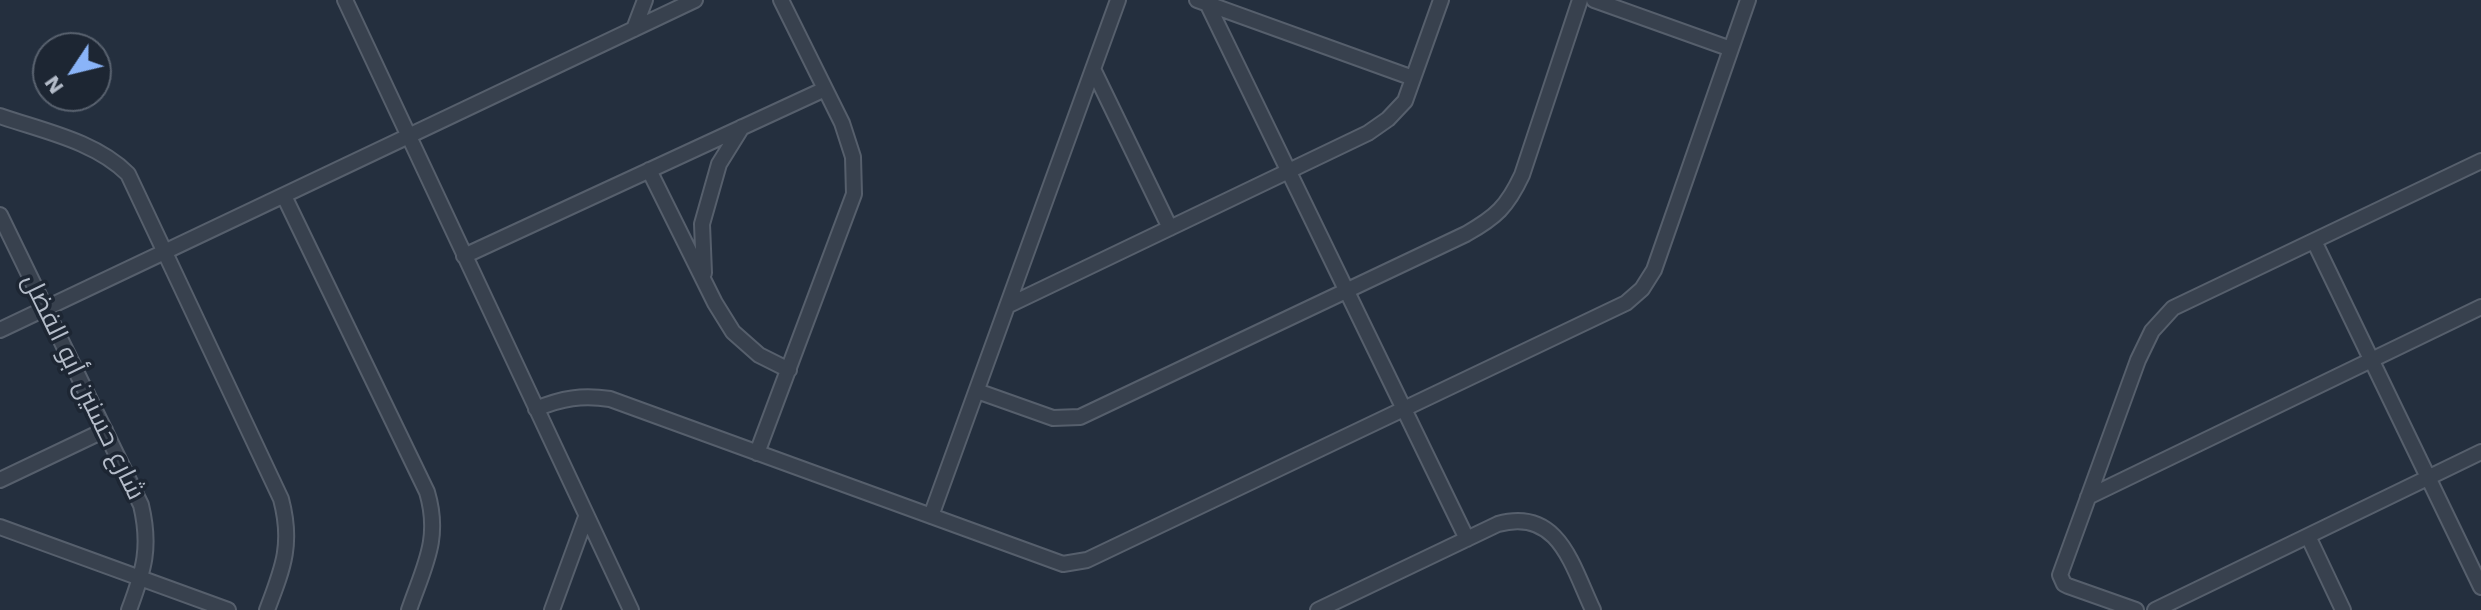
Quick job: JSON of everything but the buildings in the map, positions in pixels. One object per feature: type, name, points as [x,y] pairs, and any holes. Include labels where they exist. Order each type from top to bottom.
[{"type":"street","points":[[345,0],[631,610]]},
{"type":"street","points":[[634,29],[645,0]]},
{"type":"street","points":[[0,330],[695,0]]},
{"type":"street","points":[[757,453],[854,194],[853,157],[842,123],[781,0]]},
{"type":"street","points":[[931,516],[1118,0]]},
{"type":"street","points":[[1007,306],[1368,133],[1388,119],[1405,101],[1441,0]]},
{"type":"street","points":[[977,391],[1053,418],[1080,417],[1493,219],[1511,200],[1522,175],[1580,0]]},
{"type":"street","points":[[1594,0],[1731,49]]},
{"type":"street","points":[[536,409],[559,399],[585,395],[610,399],[1063,564],[1075,564],[1616,308],[1642,289],[1654,270],[1748,0]]},
{"type":"street","points":[[1202,2],[1413,78]]},
{"type":"street","points":[[1202,2],[1467,539]]},
{"type":"street","points":[[1093,69],[1170,228]]},
{"type":"street","points":[[464,256],[825,89]]},
{"type":"street","points":[[0,116],[96,150],[114,159],[128,174],[281,499],[287,521],[287,544],[284,563],[267,610]]},
{"type":"street","points":[[704,281],[702,224],[719,164],[743,127]]},
{"type":"street","points":[[2136,610],[2068,586],[2061,580],[2061,571],[2138,360],[2152,331],[2173,308],[2481,161]]},
{"type":"street","points":[[649,170],[733,332],[759,355],[789,370]]},
{"type":"street","points":[[284,196],[427,492],[434,530],[409,610]]},
{"type":"street","name":"شارع حسنين أبو الفضل","points":[[0,215],[141,505],[147,531],[147,558],[129,610]]},
{"type":"street","points":[[2314,241],[2481,587]]},
{"type":"street","points":[[2088,497],[2481,307]]},
{"type":"street","points":[[0,480],[105,430]]},
{"type":"street","points":[[2155,610],[2481,452]]},
{"type":"street","points":[[552,610],[586,517]]},
{"type":"street","points":[[1318,610],[1513,520],[1530,521],[1545,527],[1557,538],[1593,610]]},
{"type":"street","points":[[0,527],[228,610]]},
{"type":"street","points":[[2308,536],[2343,610]]}]
